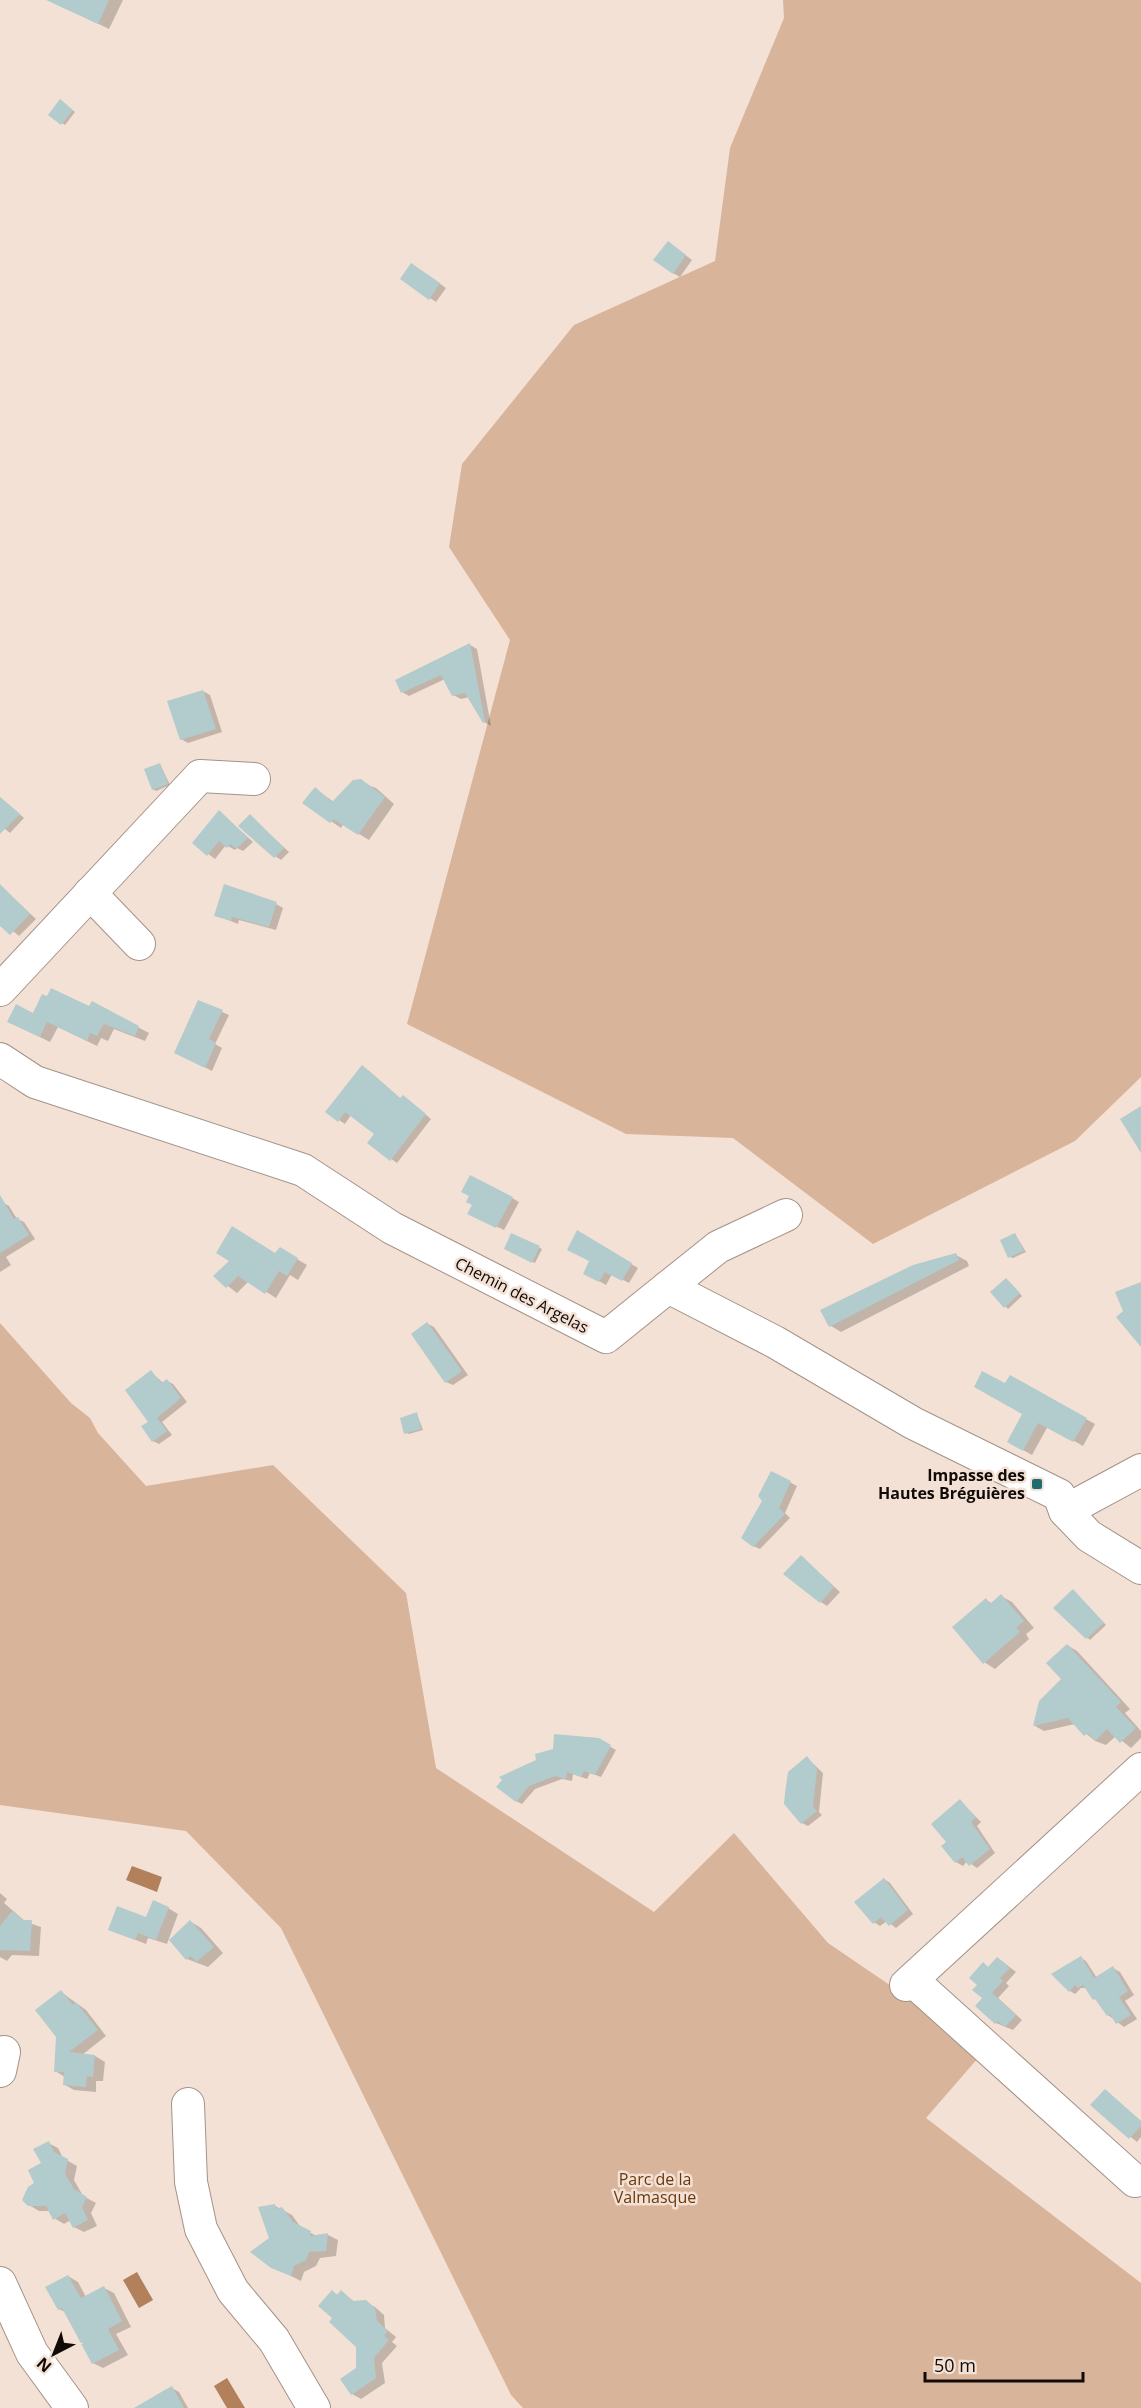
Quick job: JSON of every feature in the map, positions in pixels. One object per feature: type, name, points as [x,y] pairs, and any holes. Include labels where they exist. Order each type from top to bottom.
[{"type":"street","points":[[0,990],[200,776],[254,778]]},
{"type":"street","points":[[90,893],[139,944]]},
{"type":"street","name":"Chemin des Argelas","points":[[0,1059],[36,1082],[303,1170],[392,1228],[606,1337],[668,1287]]},
{"type":"street","points":[[786,1215],[718,1247],[668,1287],[775,1342],[912,1423],[1059,1495],[1065,1511],[1089,1536],[1141,1568]]},
{"type":"street","points":[[1065,1511],[1141,1470]]},
{"type":"street","points":[[1135,2181],[909,1983],[1141,1769]]},
{"type":"street","points":[[188,2104],[191,2182],[201,2229],[233,2291],[274,2340],[314,2408]]},
{"type":"street","points":[[0,2283],[32,2353],[72,2408]]},
{"type":"green space","points":[[783,0],[1141,0],[1141,1077],[1075,1141],[873,1244],[733,1138],[626,1134],[407,1024],[510,640],[449,547],[462,464],[574,325],[715,261],[730,148],[784,18]]},
{"type":"green space","name":"Parc de la Valmasque","points":[[0,1323],[71,1403],[90,1418],[98,1433],[146,1486],[273,1465],[406,1593],[436,1768],[654,1912],[734,1833],[828,1943],[985,2050],[926,2118],[1141,2283],[1141,2408],[523,2408],[511,2395],[281,1928],[186,1831],[0,1805]]},
{"type":"shaded area","points":[[132,1866],[162,1877],[157,1892],[126,1880]]},
{"type":"shaded area","points":[[137,2272],[153,2300],[139,2308],[123,2280]]},
{"type":"shaded area","points":[[227,2378],[245,2408],[227,2408],[214,2386]]},
{"type":"building","points":[[46,0],[109,0],[98,24]]},
{"type":"building","points":[[60,99],[73,110],[61,125],[48,115]]},
{"type":"building","points":[[668,241],[686,255],[673,274],[653,260]]},
{"type":"building","points":[[411,263],[440,283],[429,300],[400,279]]},
{"type":"building","points":[[470,643],[485,722],[483,723],[465,693],[452,696],[441,675],[401,693],[395,680]]},
{"type":"building","points":[[203,690],[216,729],[180,740],[167,701]]},
{"type":"building","points":[[160,763],[168,784],[152,790],[144,769]]},
{"type":"building","points":[[361,779],[385,797],[358,835],[333,819],[330,823],[302,803],[315,787],[332,802],[353,780]]},
{"type":"building","points":[[0,797],[20,814],[0,834]]},
{"type":"building","points":[[219,810],[248,838],[236,849],[230,844],[227,848],[219,841],[207,856],[192,843]]},
{"type":"building","points":[[250,814],[284,848],[274,858],[238,826]]},
{"type":"building","points":[[0,884],[30,914],[10,935],[0,926]]},
{"type":"building","points":[[224,884],[277,902],[269,927],[232,917],[231,921],[214,916]]},
{"type":"building","points":[[51,988],[89,1006],[92,1001],[139,1026],[135,1036],[104,1024],[97,1036],[90,1033],[87,1041],[47,1022],[40,1037],[7,1022],[16,1004],[33,1013],[42,994],[47,996]]},
{"type":"building","points":[[198,1000],[223,1010],[209,1039],[216,1043],[205,1068],[174,1053]]},
{"type":"building","points":[[362,1065],[400,1098],[403,1095],[426,1114],[390,1161],[367,1143],[374,1134],[345,1112],[338,1122],[325,1112]]},
{"type":"building","points":[[1141,1106],[1141,1153],[1120,1119]]},
{"type":"building","points":[[470,1175],[513,1197],[496,1228],[467,1214],[472,1205],[466,1202],[469,1196],[461,1192]]},
{"type":"building","points":[[0,1195],[14,1219],[18,1217],[29,1235],[0,1253]]},
{"type":"building","points":[[232,1226],[275,1253],[280,1247],[298,1258],[287,1276],[279,1271],[265,1294],[238,1276],[226,1288],[213,1276],[229,1261],[216,1253]]},
{"type":"building","points":[[577,1230],[632,1263],[622,1281],[605,1272],[599,1282],[583,1274],[589,1261],[567,1250]]},
{"type":"building","points":[[511,1233],[540,1246],[532,1263],[504,1249]]},
{"type":"building","points":[[1015,1233],[1024,1251],[1008,1258],[1000,1240]]},
{"type":"building","points":[[956,1253],[959,1260],[829,1327],[820,1310],[913,1265]]},
{"type":"building","points":[[1006,1278],[1020,1293],[1004,1308],[990,1292]]},
{"type":"building","points":[[1141,1282],[1141,1347],[1116,1317],[1123,1311],[1115,1292]]},
{"type":"building","points":[[427,1322],[462,1371],[445,1383],[411,1334]]},
{"type":"building","points":[[151,1370],[161,1383],[167,1379],[181,1398],[157,1418],[167,1431],[152,1442],[141,1426],[148,1422],[125,1390]]},
{"type":"building","points":[[982,1371],[1005,1383],[1010,1375],[1087,1418],[1073,1442],[1038,1423],[1023,1451],[1007,1442],[1022,1414],[974,1387]]},
{"type":"building","points":[[417,1412],[421,1429],[404,1434],[400,1418]]},
{"type":"building","points":[[771,1471],[791,1481],[779,1508],[785,1514],[753,1547],[741,1538],[762,1501],[758,1496]]},
{"type":"building","points":[[801,1555],[834,1587],[820,1603],[783,1574]]},
{"type":"building","points":[[1073,1589],[1104,1623],[1086,1639],[1053,1608]]},
{"type":"building","points":[[1001,1594],[1024,1621],[1016,1628],[1020,1632],[983,1664],[952,1627],[986,1598],[990,1604]]},
{"type":"building","points":[[1067,1644],[1121,1702],[1116,1707],[1136,1728],[1120,1743],[1107,1729],[1095,1741],[1088,1733],[1084,1736],[1068,1718],[1033,1726],[1039,1701],[1061,1679],[1046,1663]]},
{"type":"building","points":[[554,1734],[599,1738],[611,1745],[595,1775],[584,1771],[581,1777],[567,1772],[566,1779],[555,1776],[529,1786],[516,1802],[496,1787],[502,1780],[499,1777],[536,1760],[535,1754],[553,1749]]},
{"type":"building","points":[[807,1756],[817,1769],[813,1807],[817,1811],[801,1824],[784,1804],[788,1772]]},
{"type":"building","points":[[960,1799],[976,1818],[971,1822],[990,1849],[969,1866],[962,1857],[955,1863],[941,1846],[946,1842],[931,1824]]},
{"type":"building","points":[[884,1878],[908,1910],[889,1926],[881,1917],[873,1924],[854,1902]]},
{"type":"building","points":[[153,1900],[169,1907],[156,1940],[138,1933],[135,1940],[108,1930],[117,1906],[146,1917]]},
{"type":"building","points":[[12,1911],[23,1920],[32,1920],[30,1951],[0,1950],[0,1926]]},
{"type":"building","points":[[190,1920],[214,1947],[196,1962],[191,1956],[186,1960],[169,1940]]},
{"type":"building","points":[[1081,1956],[1094,1978],[1078,1988],[1075,1985],[1069,1992],[1051,1974]]},
{"type":"building","points":[[997,1957],[1010,1968],[1000,1978],[1003,1981],[992,1993],[1016,2015],[1005,2027],[998,2021],[995,2024],[975,2006],[982,1998],[972,1990],[977,1985],[969,1978],[983,1962],[988,1967]]},
{"type":"building","points":[[1113,1966],[1128,1991],[1119,1997],[1131,2015],[1116,2024],[1110,2014],[1107,2016],[1095,1999],[1093,2000],[1083,1985]]},
{"type":"building","points":[[61,1990],[73,2005],[76,2002],[98,2030],[69,2052],[95,2055],[93,2077],[87,2076],[86,2087],[63,2085],[64,2072],[54,2072],[56,2037],[35,2010]]},
{"type":"building","points":[[1105,2089],[1141,2121],[1141,2126],[1129,2139],[1090,2105]]},
{"type":"building","points":[[49,2141],[54,2152],[68,2159],[65,2174],[74,2189],[87,2197],[82,2207],[88,2220],[73,2228],[65,2213],[53,2220],[46,2206],[28,2206],[22,2200],[28,2187],[34,2183],[28,2170],[41,2163],[33,2149]]},
{"type":"building","points":[[275,2204],[276,2209],[282,2207],[293,2222],[311,2231],[310,2236],[328,2233],[326,2251],[309,2252],[306,2260],[294,2266],[291,2276],[271,2268],[250,2252],[269,2238],[258,2207]]},
{"type":"building","points":[[68,2275],[81,2298],[104,2286],[122,2321],[108,2329],[119,2350],[92,2364],[62,2308],[58,2310],[45,2287]]},
{"type":"building","points":[[332,2290],[337,2295],[341,2290],[353,2301],[366,2300],[375,2308],[377,2321],[388,2331],[384,2336],[389,2340],[374,2358],[376,2378],[351,2395],[340,2379],[356,2368],[356,2347],[329,2322],[332,2318],[318,2306]]},
{"type":"building","points":[[172,2386],[184,2408],[134,2408],[163,2391]]},
{"type":"place","name":"Impasse des Hautes Bréguières","points":[[1037,1484]]}]
